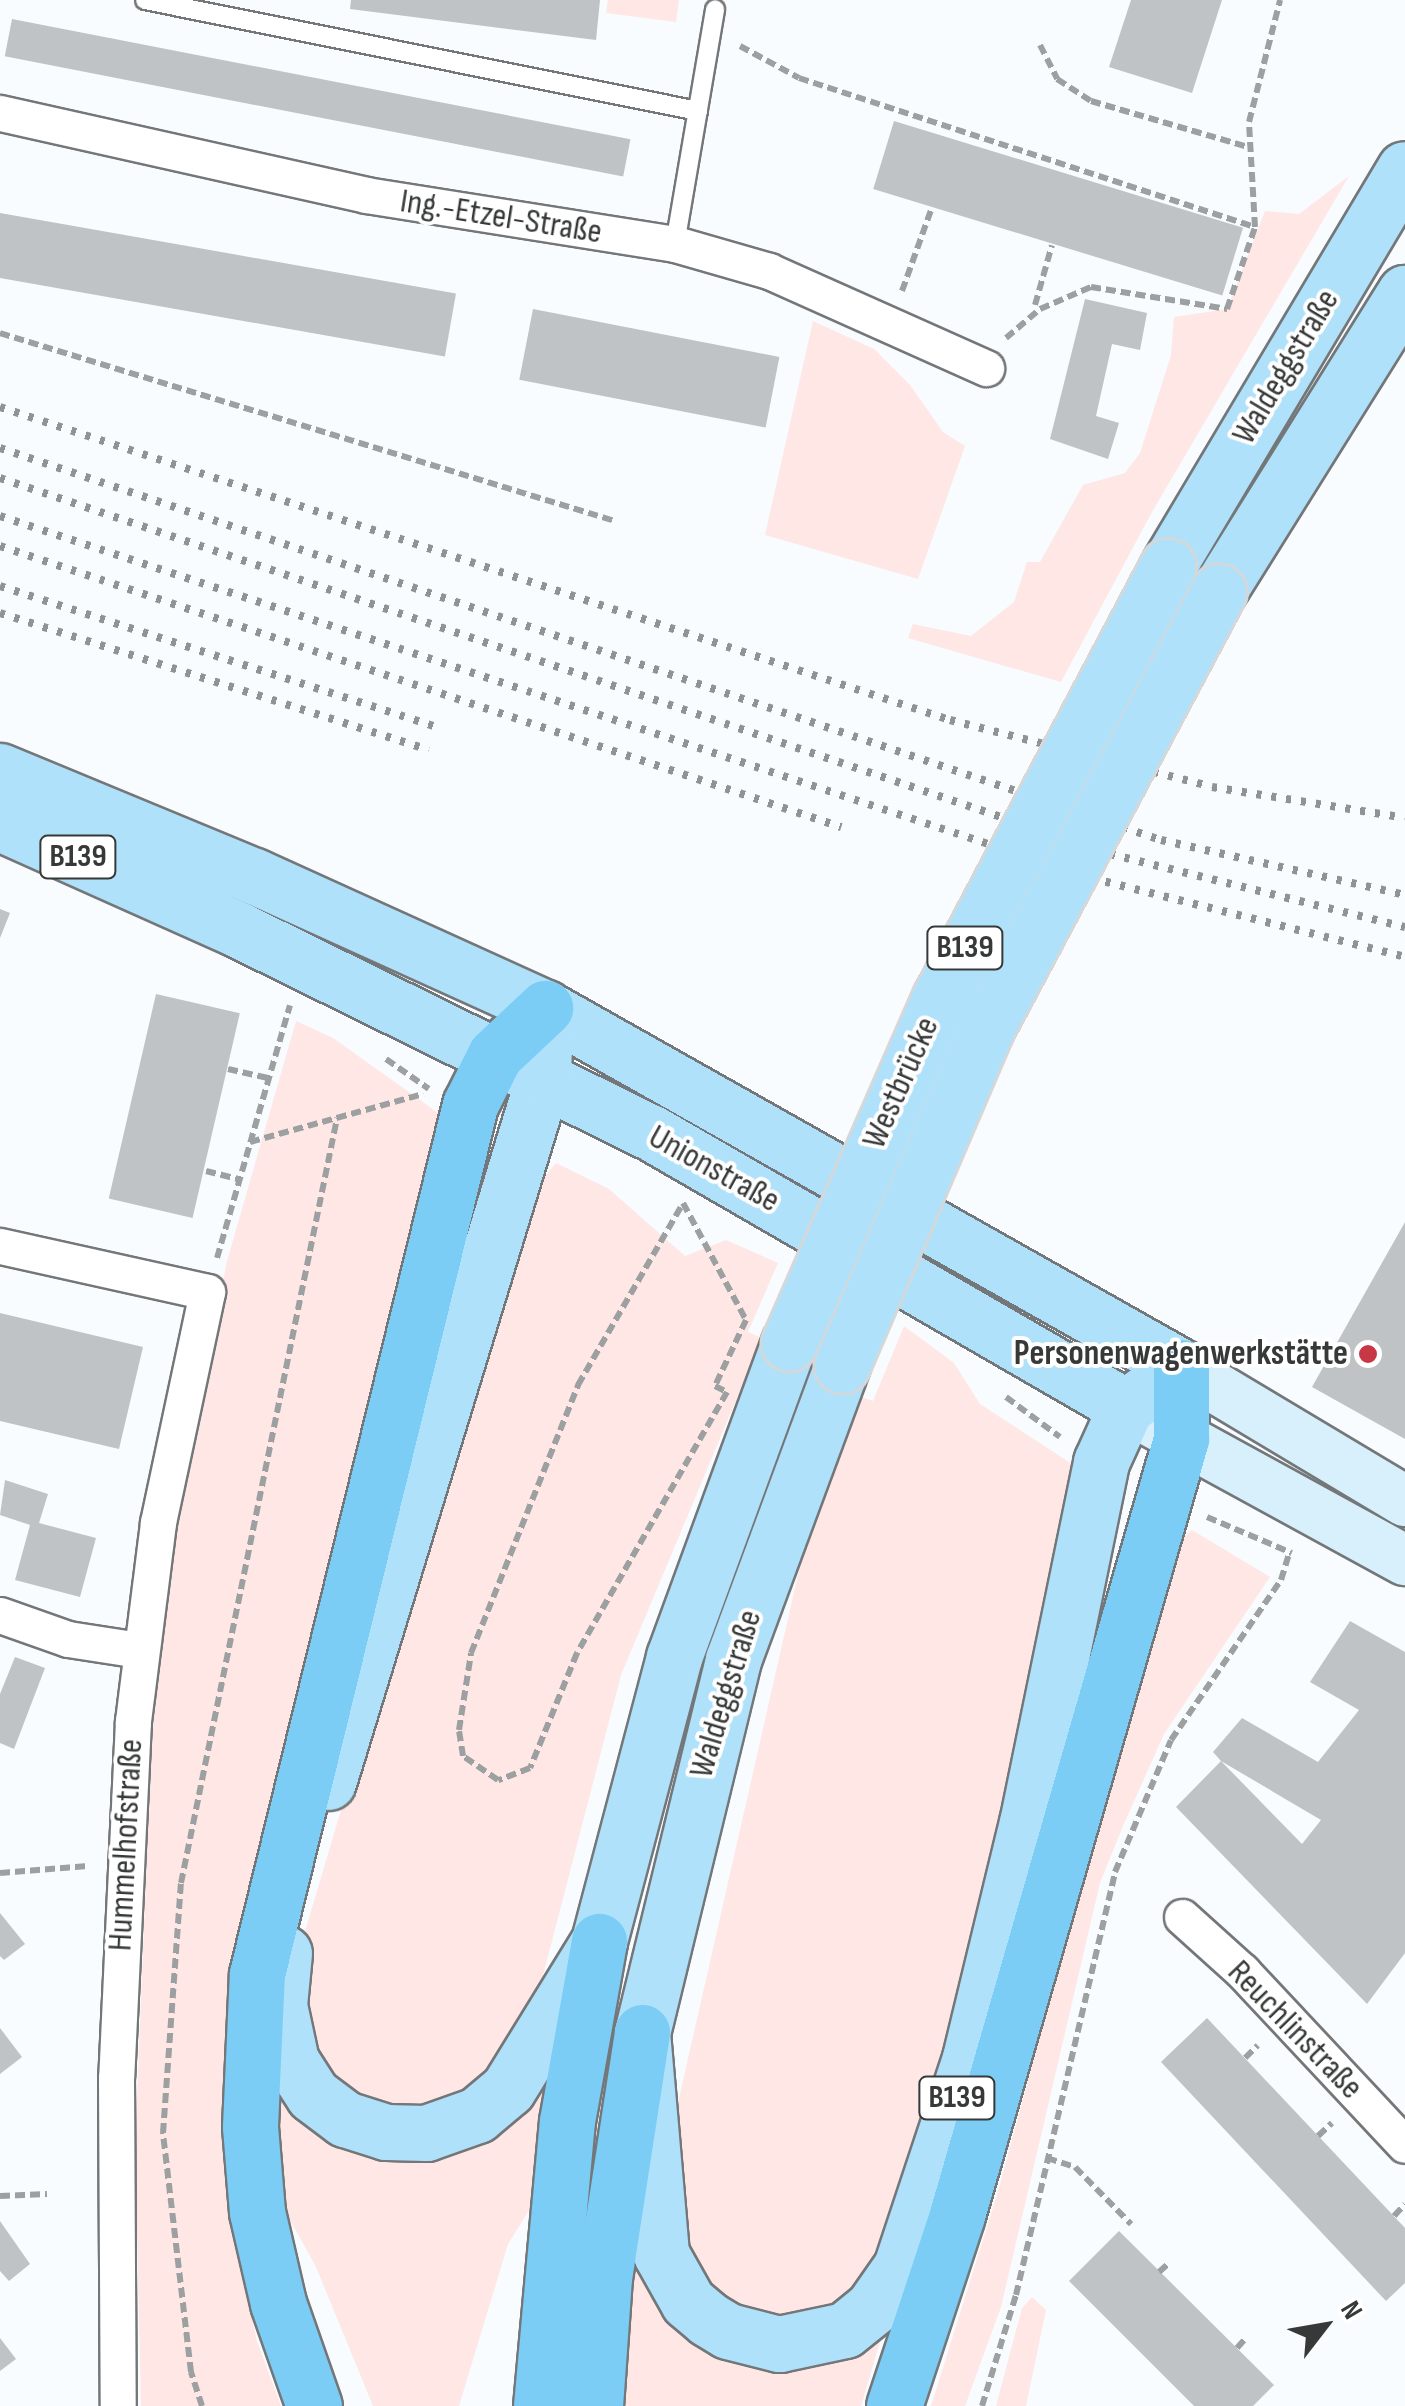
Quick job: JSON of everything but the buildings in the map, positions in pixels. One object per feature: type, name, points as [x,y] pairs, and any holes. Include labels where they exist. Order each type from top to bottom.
[{"type":"highway","points":[[314,2406],[278,2303],[257,2212],[250,2126],[257,1974],[470,1105],[519,1067],[545,1008]]},
{"type":"highway","points":[[894,2406],[957,2214],[1180,1439],[1181,1368]]},
{"type":"highway","points":[[540,2406],[567,2121],[600,1941]]},
{"type":"highway","points":[[595,2406],[607,2260],[642,2032]]},
{"type":"main road","name":"Waldeggstraße","points":[[1168,566],[1405,168]]},
{"type":"main road","name":"Waldeggstraße","points":[[1218,592],[1405,293]]},
{"type":"main road","name":"Westbrücke","points":[[789,1343],[940,998],[1168,566]]},
{"type":"main road","name":"Westbrücke","points":[[842,1365],[987,1027],[1218,592]]},
{"type":"main road","name":"Unionstraße","points":[[0,771],[254,876],[545,1008],[884,1190],[1405,1501]]},
{"type":"main road","name":"Unionstraße","points":[[0,823],[519,1067],[846,1242],[1180,1439],[1405,1560]]},
{"type":"main road","name":"B139","points":[[519,1067],[298,1885],[280,2005],[291,2061],[313,2095],[362,2126],[405,2134],[455,2125],[492,2104],[523,2070],[600,1941]]},
{"type":"main road","name":"Waldeggstraße","points":[[600,1941],[674,1657],[789,1343]]},
{"type":"main road","name":"Waldeggstraße","points":[[642,2032],[733,1660],[842,1365]]},
{"type":"main road","points":[[1126,1407],[1181,1368]]},
{"type":"main road","name":"B139","points":[[642,2032],[654,2231],[688,2302],[728,2332],[779,2344],[824,2338],[861,2319],[901,2267],[970,2058],[1028,1822],[1101,1462],[1126,1407]]},
{"type":"street","name":"Ing.-Etzel-Straße","points":[[0,113],[366,195],[675,244],[769,271],[986,368]]},
{"type":"street","points":[[0,1246],[211,1278]]},
{"type":"street","name":"Hummelhofstraße","points":[[118,2406],[116,2076],[123,1866],[139,1650],[158,1523],[211,1278]]},
{"type":"street","points":[[0,1614],[68,1639],[139,1650]]},
{"type":"street","name":"Reuchlinstraße","points":[[1182,1917],[1242,1971],[1405,2145]]},
{"type":"lane","points":[[145,0],[698,111]]},
{"type":"lane","points":[[675,244],[714,9]]},
{"type":"path","points":[[986,368],[1018,324],[1091,287],[1227,309],[1255,227],[1248,148],[1264,48],[1280,0]]},
{"type":"path","points":[[714,9],[742,50],[799,78],[1255,227]]},
{"type":"path","points":[[1040,45],[1057,79],[1091,101],[1248,148]]},
{"type":"path","points":[[900,299],[932,208]]},
{"type":"path","points":[[1035,305],[1052,244]]},
{"type":"path","points":[[0,333],[615,521]]},
{"type":"path","points":[[273,996],[304,1011]]},
{"type":"path","points":[[211,1278],[290,1004]]},
{"type":"path","points":[[250,1142],[434,1092],[382,1056]]},
{"type":"path","points":[[228,1069],[268,1078]]},
{"type":"path","points":[[202,2406],[192,2372],[163,2134],[181,1883],[337,1118]]},
{"type":"path","points":[[206,1171],[240,1179]]},
{"type":"path","points":[[669,1197],[698,1211]]},
{"type":"path","points":[[683,1203],[746,1320],[716,1386],[726,1392],[577,1653],[530,1768],[498,1780],[483,1774],[463,1756],[459,1730],[471,1653],[578,1384],[683,1203]]},
{"type":"path","points":[[1001,1392],[1101,1462]]},
{"type":"path","points":[[1162,1493],[1258,1544],[1304,1556]]},
{"type":"path","points":[[982,2406],[1047,2158],[1114,1872],[1172,1740],[1281,1580],[1289,1552]]},
{"type":"path","points":[[0,1874],[54,1865],[123,1866]]},
{"type":"path","points":[[1245,2058],[1265,2038]]},
{"type":"path","points":[[1318,2136],[1338,2116]]},
{"type":"path","points":[[1047,2158],[1075,2168],[1131,2224]]},
{"type":"path","points":[[0,2196],[46,2194]]},
{"type":"path","points":[[1394,2216],[1405,2204]]},
{"type":"path","points":[[1159,2272],[1170,2262]]},
{"type":"path","points":[[1236,2348],[1246,2338]]},
{"type":"shaded area","points":[[608,0],[679,0],[676,22],[606,13]]},
{"type":"shaded area","points":[[1349,176],[1152,512],[1061,682],[908,638],[913,624],[971,636],[1014,602],[1027,562],[1040,562],[1083,485],[1125,473],[1140,453],[1171,355],[1174,317],[1227,309],[1265,211],[1299,214]]},
{"type":"shaded area","points":[[813,321],[874,349],[910,385],[943,432],[965,446],[918,579],[765,535]]},
{"type":"shaded area","points":[[296,1021],[333,1038],[444,1117],[227,2073],[230,2218],[257,2341],[281,2406],[141,2406],[135,2147],[153,1705],[176,1528],[227,1261]]},
{"type":"shaded area","points":[[556,1163],[609,1189],[685,1256],[726,1240],[778,1263],[748,1332],[762,1338],[621,1675],[539,1991],[478,2087],[407,2111],[354,2099],[322,2071],[297,2013],[298,1955],[439,1480],[537,1186]]},
{"type":"shaded area","points":[[904,1326],[954,1363],[980,1404],[1078,1468],[1003,1831],[901,2215],[850,2300],[785,2319],[735,2305],[707,2284],[684,2250],[672,2129],[807,1535],[858,1396],[873,1401]]},
{"type":"shaded area","points":[[1192,1530],[1270,1577],[1164,1734],[1123,1826],[1100,1883],[1001,2307],[965,2406],[931,2406],[997,2195],[1173,1546]]},
{"type":"shaded area","points":[[271,2082],[443,2156],[489,2135],[545,2087],[531,2207],[508,2244],[459,2406],[373,2406],[316,2267],[278,2198]]},
{"type":"shaded area","points":[[632,2248],[666,2309],[882,2335],[861,2406],[622,2406]]},
{"type":"shaded area","points":[[1032,2297],[1046,2310],[1026,2406],[996,2406],[1022,2308]]},
{"type":"railway","points":[[0,407],[950,720],[1212,787],[1405,818]]},
{"type":"railway","points":[[0,448],[1161,840],[1405,895]]},
{"type":"railway","points":[[0,478],[1110,854],[1405,927]]},
{"type":"railway","points":[[0,516],[1091,878],[1405,957]]},
{"type":"railway","points":[[0,546],[841,827]]},
{"type":"railway","points":[[0,586],[436,727]]},
{"type":"railway","points":[[0,613],[429,750]]},
{"type":"place","name":"Personenwagenwerkstätte","points":[[1368,1354]]}]
